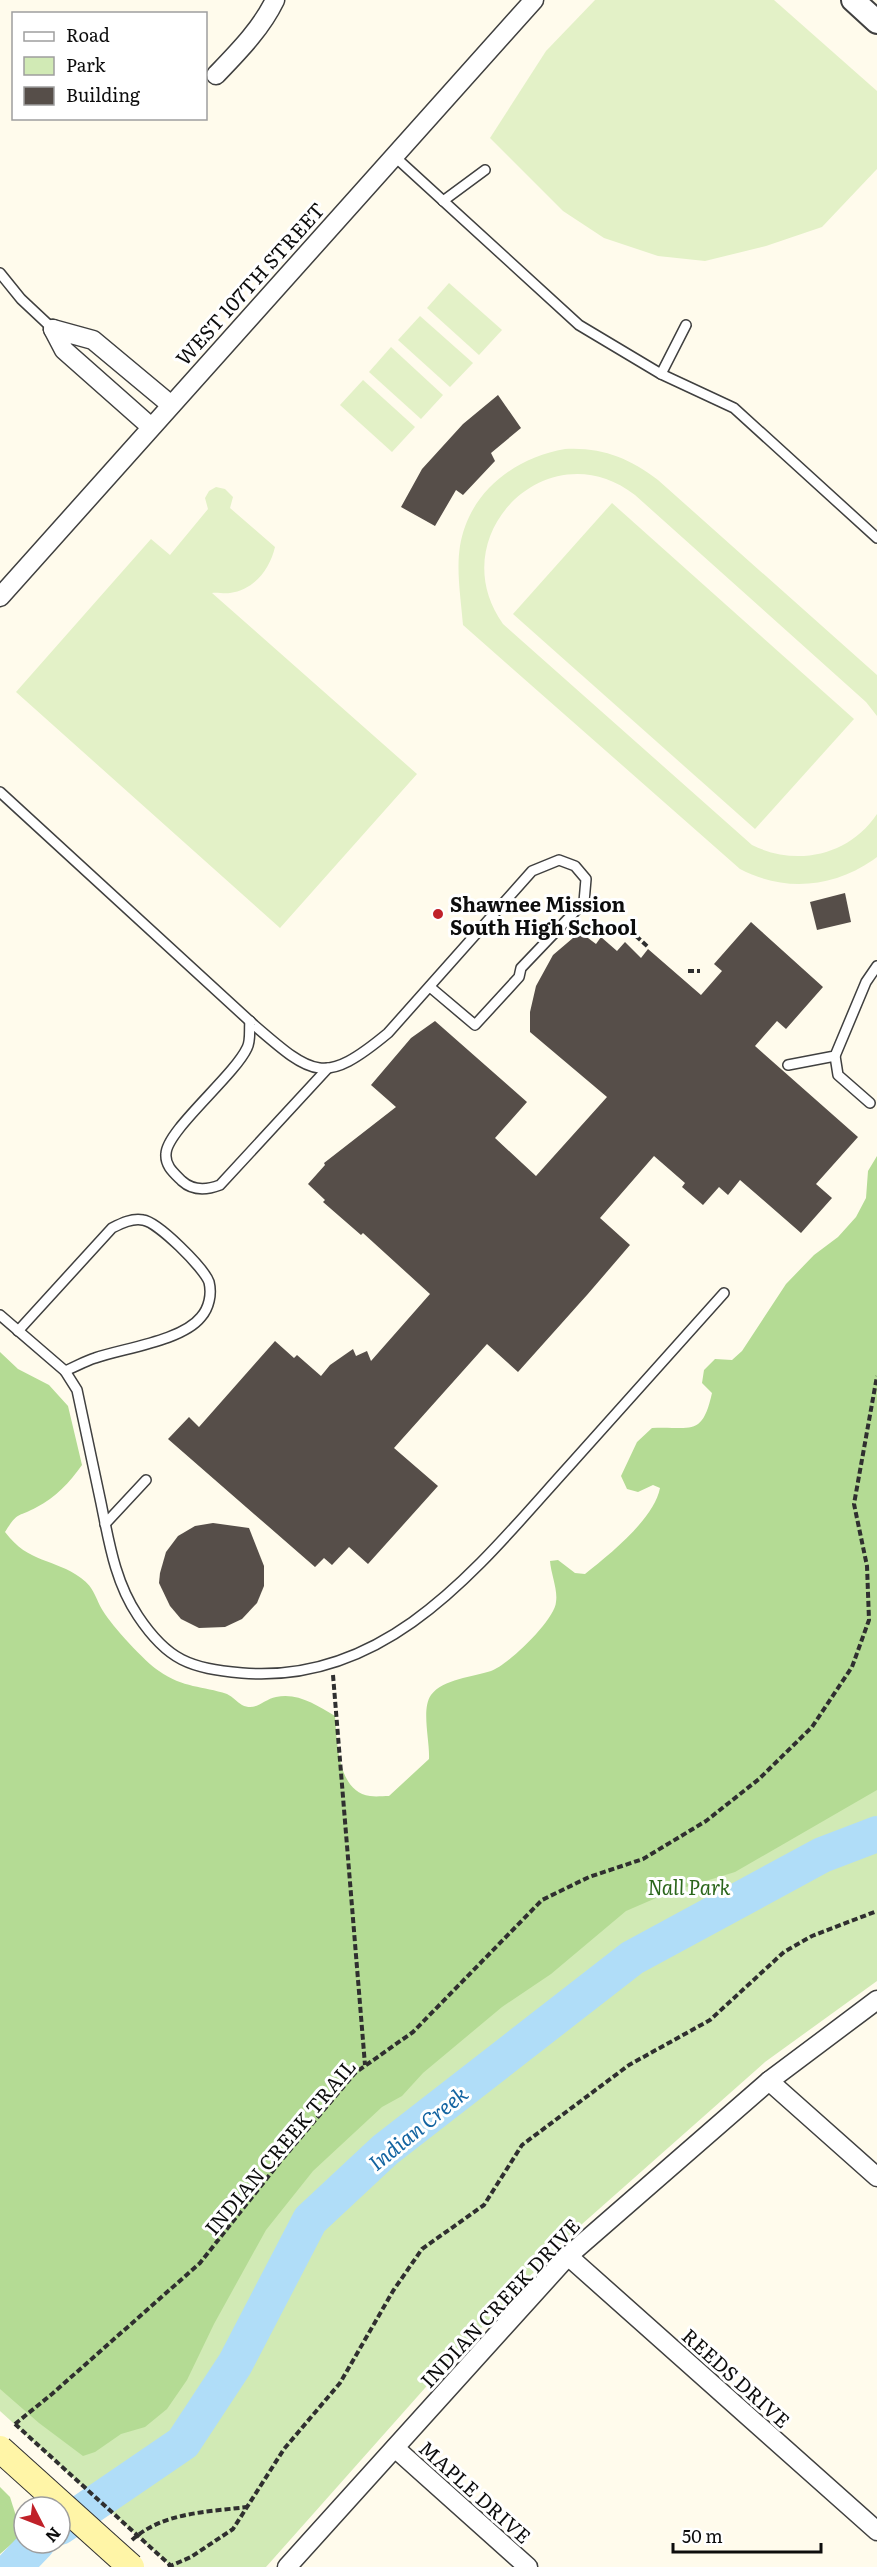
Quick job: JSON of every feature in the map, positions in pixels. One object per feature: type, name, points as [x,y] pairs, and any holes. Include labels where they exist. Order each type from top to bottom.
[{"type":"main road","points":[[0,2449],[128,2557]]},
{"type":"street","points":[[216,75],[249,39],[275,0]]},
{"type":"street","name":"WEST 107TH STREET","points":[[0,597],[534,0]]},
{"type":"street","points":[[853,0],[877,22]]},
{"type":"street","points":[[53,329],[93,340],[171,405]]},
{"type":"street","points":[[53,329],[64,350],[151,427]]},
{"type":"street","name":"INDIAN CREEK DRIVE","points":[[287,2567],[568,2256],[769,2081],[877,2000]]},
{"type":"street","points":[[769,2081],[877,2177]]},
{"type":"street","name":"REEDS DRIVE","points":[[568,2256],[877,2531]]},
{"type":"street","name":"MAPLE DRIVE","points":[[395,2448],[528,2567]]},
{"type":"lane","points":[[393,155],[579,325],[661,374],[734,408],[877,538]]},
{"type":"lane","points":[[443,201],[485,170]]},
{"type":"lane","points":[[0,273],[21,299],[53,329]]},
{"type":"lane","points":[[661,374],[686,325]]},
{"type":"lane","points":[[0,792],[294,1060],[313,1068],[337,1067],[362,1055],[388,1033],[531,871],[560,860],[575,866],[586,879],[584,902],[521,968],[519,977],[475,1025],[430,987]]},
{"type":"lane","points":[[870,1103],[838,1075],[835,1056],[866,982],[877,966]]},
{"type":"lane","points":[[250,1021],[249,1046],[234,1069],[173,1137],[165,1153],[169,1169],[185,1184],[206,1191],[220,1185],[328,1068]]},
{"type":"lane","points":[[788,1065],[835,1056]]},
{"type":"lane","points":[[18,1331],[112,1228],[122,1223],[134,1220],[151,1223],[203,1271],[210,1284],[209,1304],[201,1318],[187,1330],[91,1359],[65,1371]]},
{"type":"lane","points":[[0,1315],[65,1371],[77,1390],[117,1577],[138,1616],[169,1654],[203,1669],[252,1673],[306,1672],[352,1656],[398,1632],[447,1597],[501,1541],[724,1293]]},
{"type":"lane","points":[[105,1524],[146,1480]]},
{"type":"path","points":[[636,936],[648,947]]},
{"type":"path","points":[[688,971],[700,971]]},
{"type":"path","name":"INDIAN CREEK TRAIL","points":[[877,1376],[854,1504],[867,1566],[869,1620],[852,1667],[813,1726],[759,1779],[705,1821],[643,1859],[589,1877],[542,1900],[413,2032],[355,2073],[279,2163],[200,2263],[15,2424],[169,2566],[191,2557],[233,2529],[284,2449],[340,2383],[393,2291],[422,2249],[484,2205],[522,2145],[629,2064],[710,2020],[784,1952],[812,1936],[877,1911]]},
{"type":"path","points":[[332,1662],[365,2066]]},
{"type":"path","points":[[128,2557],[145,2528],[179,2516],[247,2506]]},
{"type":"green space","points":[[595,0],[774,0],[877,91],[877,169],[822,227],[766,246],[705,261],[658,256],[604,238],[563,211],[490,138],[546,51]]},
{"type":"green space","points":[[449,283],[502,330],[479,355],[427,308]]},
{"type":"green space","points":[[420,316],[473,363],[450,387],[398,340]]},
{"type":"green space","points":[[391,347],[443,395],[421,419],[369,372]]},
{"type":"green space","points":[[363,380],[415,427],[392,452],[340,405]]},
{"type":"green space","points":[[565,449],[591,450],[614,455],[658,480],[877,675],[877,716],[866,702],[635,495],[602,478],[569,474],[539,483],[513,501],[494,526],[485,557],[487,590],[503,624],[752,845],[769,852],[786,855],[820,854],[852,840],[877,814],[877,857],[841,876],[808,884],[774,881],[740,869],[463,625],[458,565],[465,527],[473,509],[484,494],[512,469],[528,460]]},
{"type":"green space","points":[[216,487],[225,489],[233,497],[230,508],[275,547],[265,570],[253,583],[239,591],[212,593],[417,774],[280,928],[16,692],[151,539],[170,555],[208,509],[205,498],[209,491]]},
{"type":"green space","points":[[612,503],[854,719],[755,829],[513,614]]},
{"type":"green space","points":[[877,1156],[877,1790],[735,1872],[670,1892],[626,1911],[551,1974],[502,2007],[423,2073],[402,2096],[382,2107],[313,2171],[266,2230],[214,2324],[187,2380],[167,2409],[145,2427],[121,2434],[95,2452],[83,2456],[39,2423],[0,2389],[0,1352],[18,1369],[49,1385],[68,1406],[82,1465],[56,1494],[18,1516],[5,1532],[23,1550],[71,1572],[86,1582],[107,1618],[146,1660],[168,1677],[185,1684],[227,1694],[247,1707],[256,1706],[276,1697],[292,1696],[307,1700],[335,1716],[341,1764],[351,1785],[359,1792],[370,1796],[389,1796],[429,1759],[426,1717],[431,1695],[443,1685],[491,1671],[508,1661],[548,1620],[556,1602],[550,1561],[558,1560],[575,1573],[585,1574],[640,1524],[656,1500],[660,1488],[653,1485],[638,1492],[627,1489],[621,1476],[637,1442],[652,1428],[685,1428],[699,1423],[704,1417],[712,1393],[702,1383],[704,1370],[715,1359],[732,1360],[742,1351],[786,1284],[814,1255],[838,1237],[856,1217],[866,1198],[868,1171]]},
{"type":"green space","name":"Nall Park","points":[[877,1226],[877,1981],[765,2062],[564,2240],[433,2379],[266,2567],[172,2567],[0,2411],[0,2364]]},
{"type":"green space","points":[[0,2487],[10,2497],[12,2503],[12,2544],[0,2554]]},
{"type":"building","points":[[498,395],[521,428],[491,453],[495,461],[463,495],[456,490],[435,526],[401,507],[422,469],[463,424]]},
{"type":"building","points":[[845,893],[851,922],[817,930],[810,902]]},
{"type":"building","name":"Shawnee Mission South High School","points":[[751,922],[823,987],[786,1029],[777,1021],[755,1046],[858,1137],[816,1184],[832,1198],[801,1233],[740,1180],[728,1195],[719,1187],[703,1205],[682,1187],[685,1183],[654,1156],[600,1218],[630,1245],[587,1295],[518,1372],[487,1344],[394,1448],[438,1486],[368,1564],[349,1547],[332,1565],[324,1558],[315,1567],[168,1439],[189,1417],[199,1427],[275,1341],[294,1358],[297,1355],[321,1376],[330,1365],[353,1349],[356,1356],[367,1351],[371,1361],[430,1294],[363,1233],[361,1235],[323,1202],[325,1200],[308,1184],[325,1165],[324,1163],[396,1107],[371,1085],[411,1038],[435,1021],[527,1102],[495,1138],[536,1176],[607,1097],[530,1032],[530,1012],[536,986],[553,955],[580,932],[596,944],[601,937],[617,951],[625,942],[641,958],[648,949],[701,995],[722,971],[714,964]]},
{"type":"building","points":[[213,1523],[249,1528],[264,1566],[264,1586],[257,1603],[242,1619],[225,1627],[199,1628],[181,1619],[170,1606],[159,1583],[160,1573],[166,1552],[178,1536],[195,1526]]},
{"type":"waterway","name":"Indian Creek","points":[[72,2519],[183,2443],[235,2364],[310,2220],[385,2150],[632,1958],[822,1855],[877,1834]]},
{"type":"waterway","name":"Indian Creek","points":[[14,2567],[26,2555]]},
{"type":"place","name":"Shawnee Mission South High School","points":[[438,914]]}]
